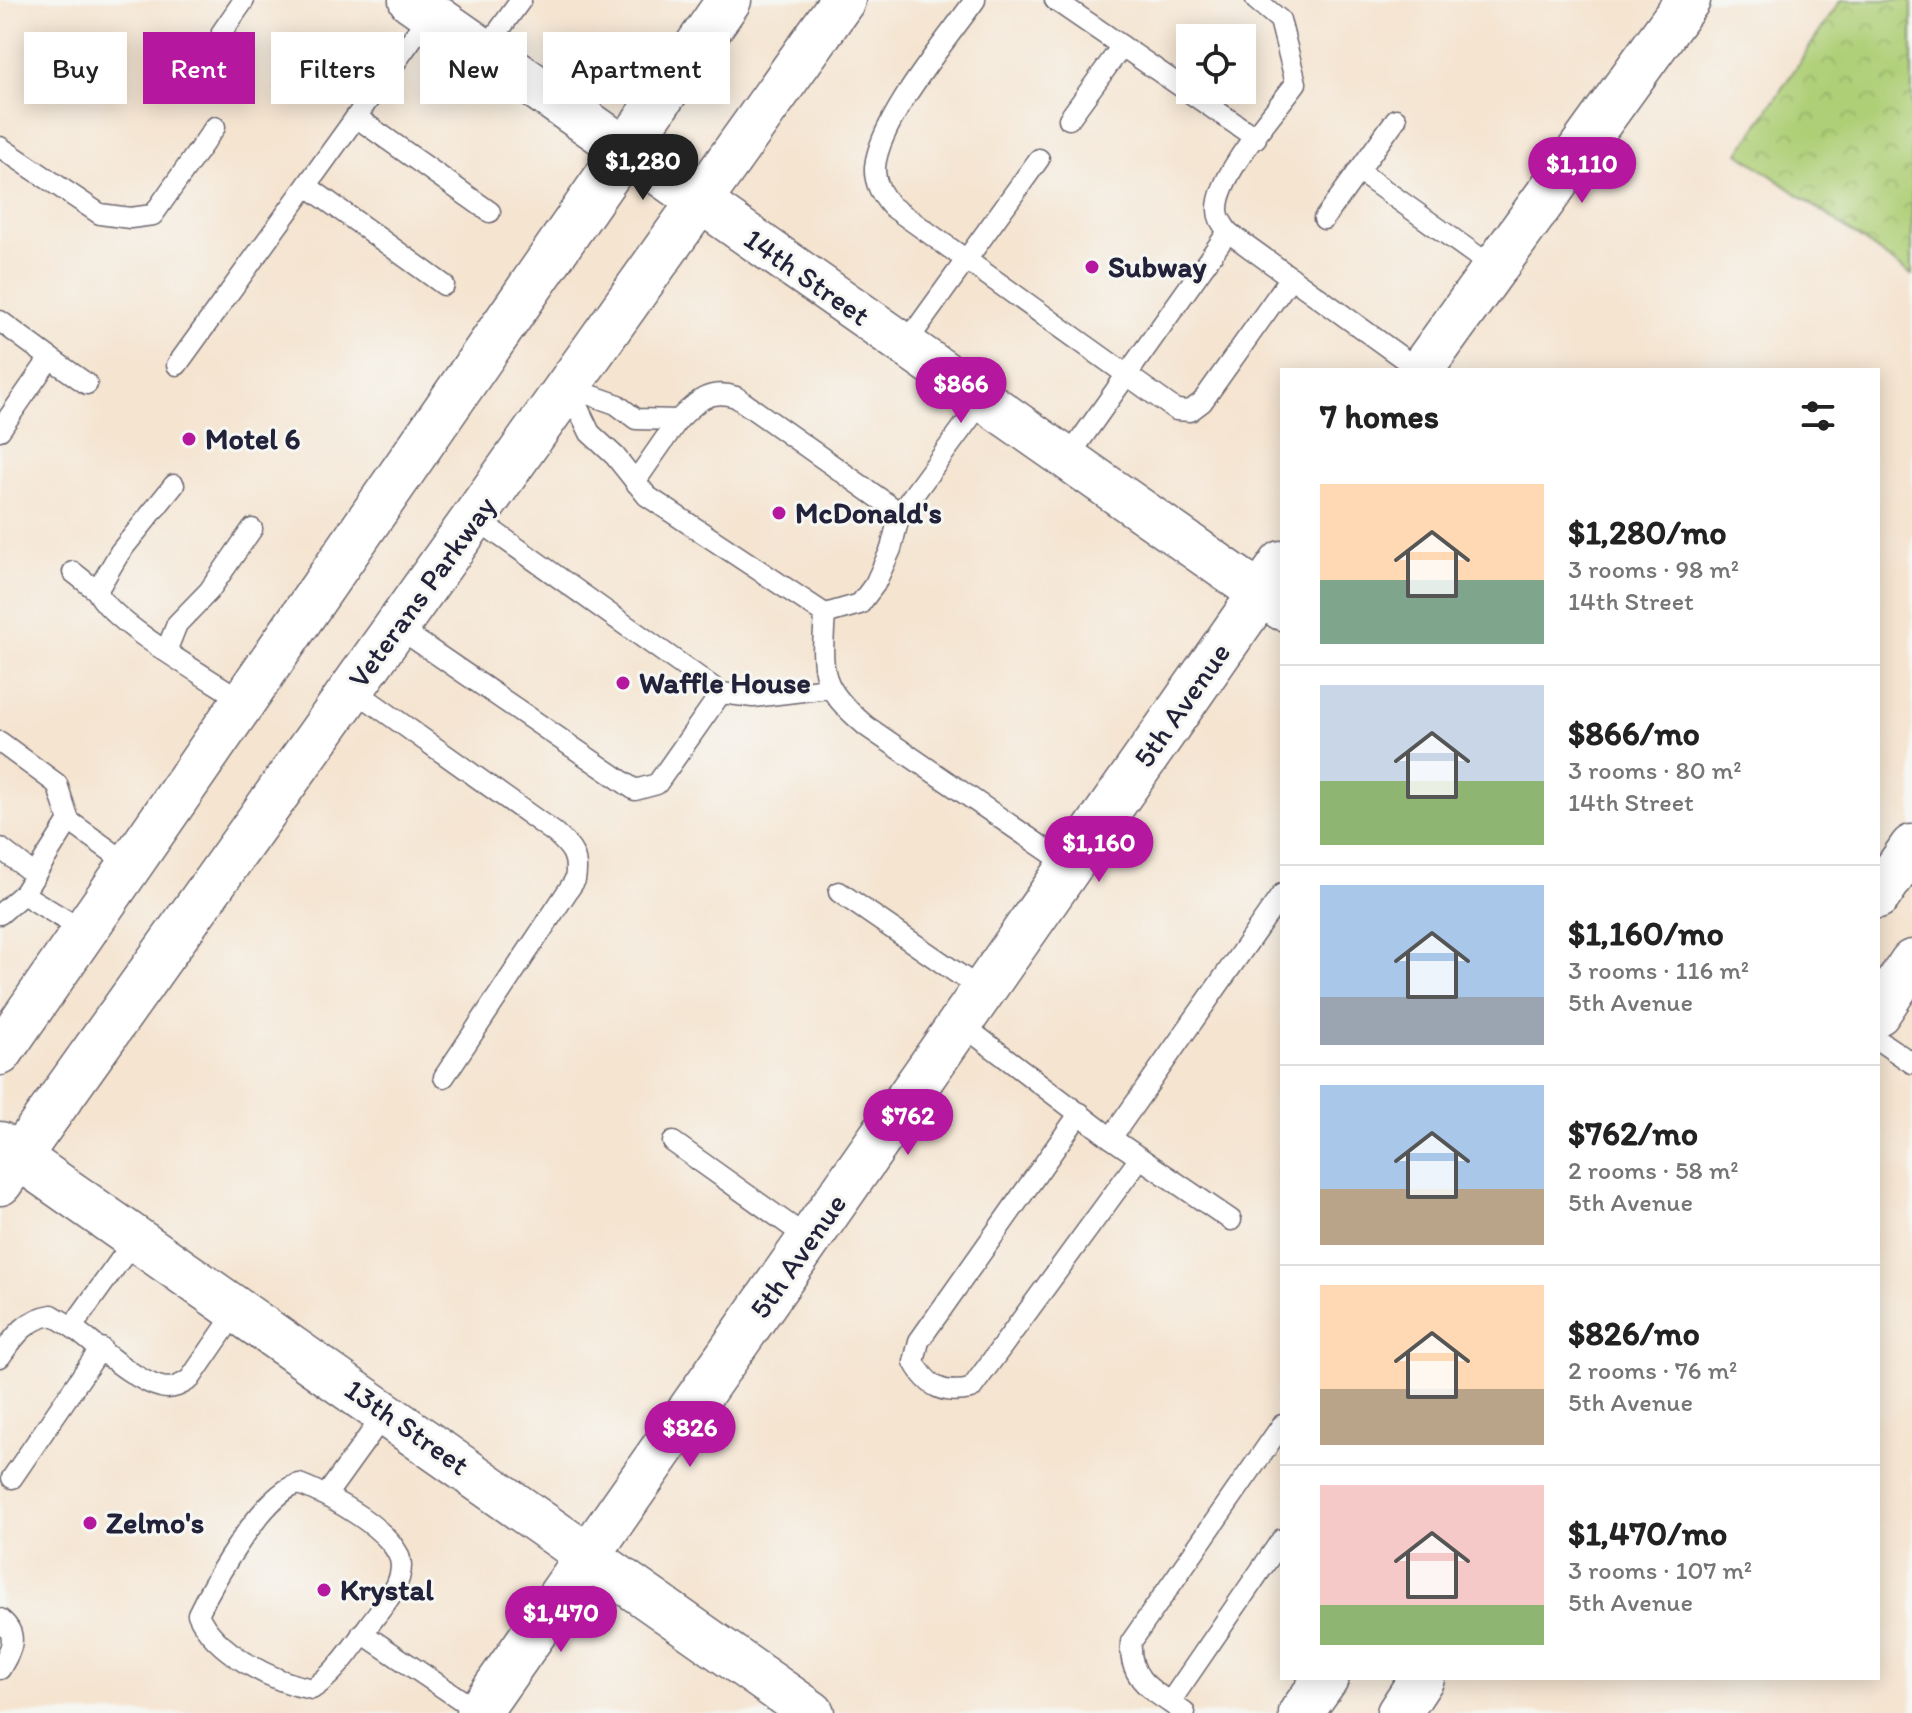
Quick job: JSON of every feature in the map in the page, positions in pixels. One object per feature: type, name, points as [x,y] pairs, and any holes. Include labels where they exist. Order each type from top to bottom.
[{"type":"main road","points":[[0,1053],[727,0]]},
{"type":"main road","name":"Veterans Parkway","points":[[6,1161],[353,689],[843,0]]},
{"type":"main road","points":[[1421,368],[1688,0]]},
{"type":"main road","name":"14th Street","points":[[420,7],[456,32]]},
{"type":"main road","name":"14th Street","points":[[527,80],[701,202]]},
{"type":"main road","name":"5th Avenue","points":[[478,1712],[1070,866],[1275,588]]},
{"type":"main road","points":[[1880,893],[1912,847]]},
{"type":"main road","points":[[1880,1010],[1912,962]]},
{"type":"main road","name":"13th Street","points":[[6,1161],[136,1238],[812,1713]]},
{"type":"main road","points":[[1301,1713],[1325,1680]]},
{"type":"main road","points":[[1399,1713],[1421,1680]]},
{"type":"street","name":"14th Street","points":[[701,202],[1067,459],[1275,588]]},
{"type":"lane","points":[[222,32],[244,0]]},
{"type":"lane","points":[[498,32],[521,0]]},
{"type":"lane","points":[[975,0],[883,133],[875,170],[880,192],[891,206],[1176,410],[1190,411],[1202,402],[1291,277]]},
{"type":"lane","points":[[1055,0],[1256,138]]},
{"type":"lane","points":[[1256,0],[1280,20],[1296,83],[1227,179],[1217,206],[1218,219],[1228,232],[1417,368]]},
{"type":"lane","points":[[177,365],[356,117],[420,7]]},
{"type":"lane","points":[[1069,119],[1122,46]]},
{"type":"lane","points":[[356,117],[490,212]]},
{"type":"lane","points":[[1324,219],[1396,119]]},
{"type":"lane","points":[[0,147],[100,214],[130,218],[153,215],[215,127]]},
{"type":"lane","points":[[904,346],[1039,159]]},
{"type":"lane","points":[[1358,171],[1494,268]]},
{"type":"lane","points":[[307,186],[444,285]]},
{"type":"lane","points":[[1067,459],[1228,232]]},
{"type":"lane","points":[[0,321],[87,384]]},
{"type":"lane","points":[[0,430],[50,358]]},
{"type":"lane","points":[[568,387],[616,404],[636,419],[678,420]]},
{"type":"lane","points":[[568,387],[590,433],[615,456],[647,496],[825,614],[860,604],[875,584],[891,549],[900,513],[983,400]]},
{"type":"lane","points":[[635,482],[678,420],[705,396],[723,393],[736,397],[900,513]]},
{"type":"lane","points":[[97,591],[120,552],[174,485]]},
{"type":"lane","points":[[475,518],[721,693],[753,697],[828,688]]},
{"type":"lane","points":[[167,649],[177,624],[209,591],[252,529]]},
{"type":"lane","points":[[73,572],[97,591],[102,603],[243,701]]},
{"type":"lane","points":[[825,614],[822,658],[828,688],[866,726],[1070,866]]},
{"type":"lane","points":[[397,627],[635,790],[657,784],[721,693]]},
{"type":"lane","points":[[353,689],[555,833],[572,848],[578,864],[575,880],[444,1077]]},
{"type":"lane","points":[[0,742],[57,784],[69,821],[130,865]]},
{"type":"lane","points":[[0,914],[23,894],[69,821]]},
{"type":"lane","points":[[0,848],[35,875]]},
{"type":"lane","points":[[839,892],[972,1007],[1080,1113],[1111,1138],[1231,1220]]},
{"type":"lane","points":[[23,894],[84,931]]},
{"type":"lane","points":[[1111,1138],[1280,897]]},
{"type":"lane","points":[[1880,1041],[1912,1063]]},
{"type":"lane","points":[[1080,1113],[919,1341],[914,1362],[923,1378],[935,1388],[954,1392],[971,1389],[1140,1158]]},
{"type":"lane","points":[[673,1142],[809,1239]]},
{"type":"lane","points":[[72,1327],[136,1238]]},
{"type":"lane","points":[[0,1357],[18,1331],[37,1317],[52,1315],[146,1381],[163,1388],[179,1387],[190,1379],[238,1309]]},
{"type":"lane","points":[[12,1478],[101,1348]]},
{"type":"lane","points":[[327,1494],[386,1412]]},
{"type":"lane","points":[[1280,1428],[1131,1642],[1130,1662],[1140,1681],[1177,1707],[1280,1542]]},
{"type":"lane","points":[[299,1484],[327,1494],[387,1538],[399,1553],[401,1567],[396,1586],[362,1633],[328,1679],[312,1689],[274,1680],[204,1629],[198,1614],[273,1499],[287,1486],[299,1484]]},
{"type":"lane","points":[[0,1619],[12,1634],[13,1648],[0,1669]]},
{"type":"lane","points":[[362,1633],[478,1712]]},
{"type":"green space","points":[[1841,0],[1912,0],[1912,275],[1739,153]]},
{"type":"place","name":"Subway","points":[[1092,267]]},
{"type":"place","name":"Motel 6","points":[[189,439]]},
{"type":"place","name":"McDonald's","points":[[779,513]]},
{"type":"place","name":"Waffle House","points":[[623,683]]},
{"type":"place","name":"Zelmo's","points":[[90,1523]]},
{"type":"place","name":"Krystal","points":[[324,1590]]}]
